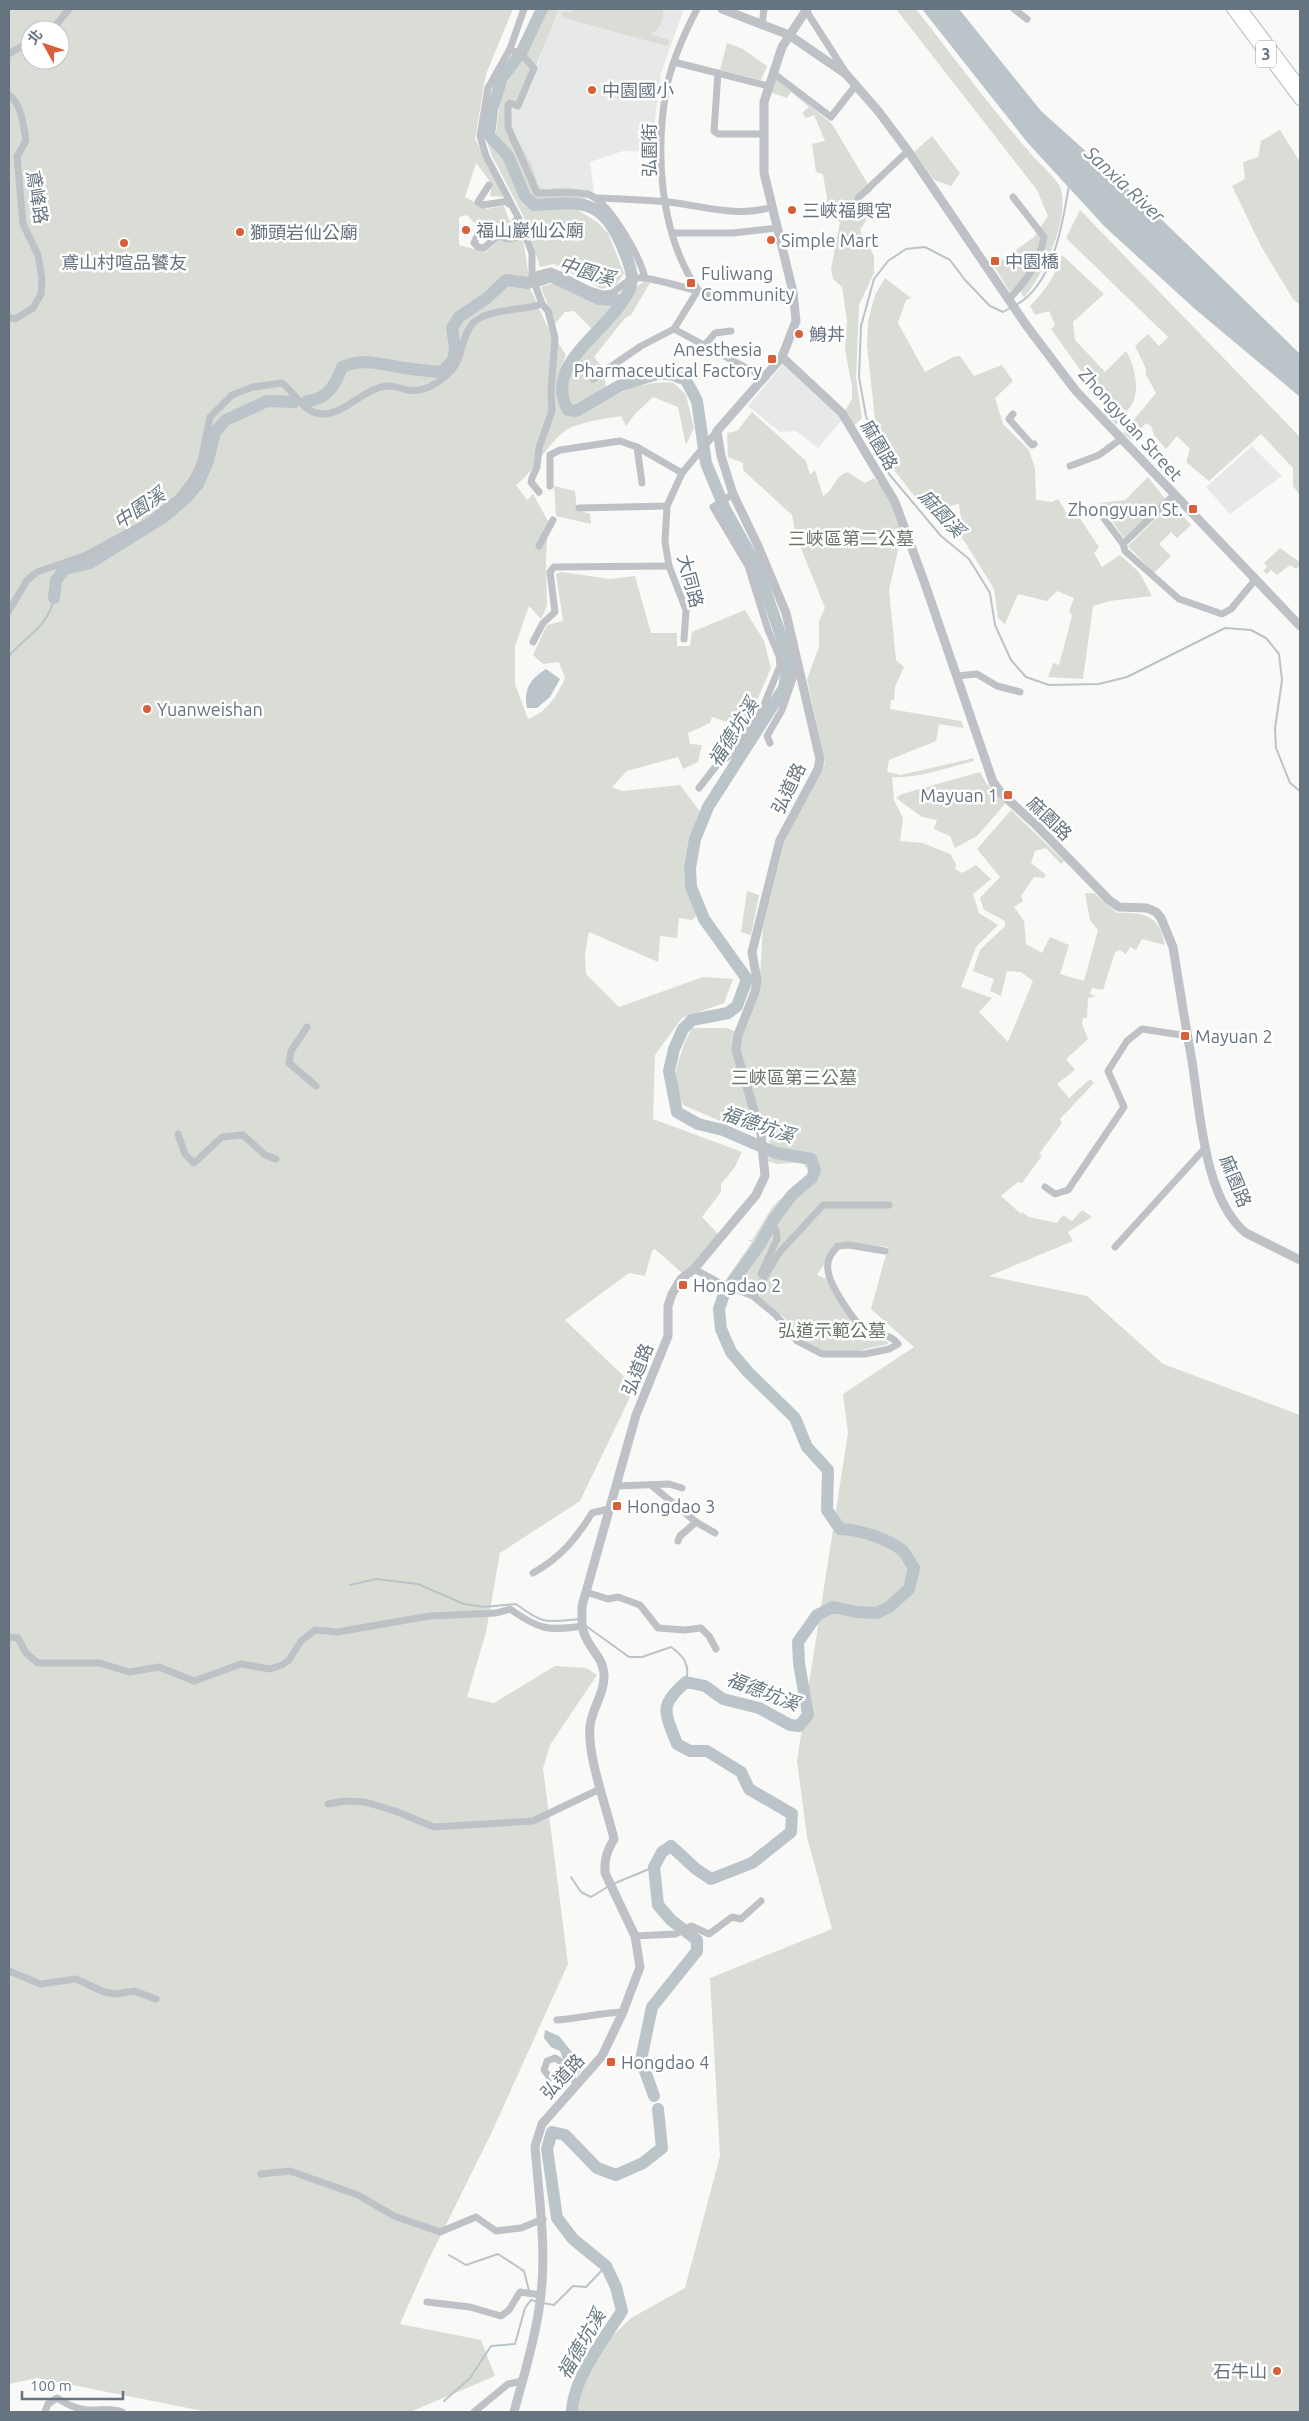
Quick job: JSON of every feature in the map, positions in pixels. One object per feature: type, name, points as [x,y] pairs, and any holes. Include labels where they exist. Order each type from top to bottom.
[{"type":"main road","name":"3","points":[[1232,9],[1300,100]]},
{"type":"main road","name":"3","points":[[1242,9],[1300,86]]},
{"type":"street","points":[[61,20],[69,9]]},
{"type":"street","points":[[524,9],[513,50],[488,88],[480,136],[486,156],[519,219],[532,253],[532,276],[542,304],[548,312],[555,338],[550,391],[552,411],[539,448],[537,467],[532,478],[532,482],[539,492]]},
{"type":"street","name":"弘園街","points":[[697,9],[674,62],[666,90],[662,145],[666,202],[672,233],[683,265],[698,290]]},
{"type":"street","points":[[722,9],[789,35],[846,74]]},
{"type":"street","points":[[762,25],[764,9]]},
{"type":"street","points":[[717,431],[782,357],[796,321],[793,292],[764,173],[764,102],[773,72],[789,35],[806,9],[846,74],[908,150],[1009,299],[1035,265],[1042,249],[1044,237],[1013,197]]},
{"type":"street","points":[[1014,9],[1027,19]]},
{"type":"street","points":[[9,54],[20,47]]},
{"type":"street","points":[[513,50],[525,58],[534,68],[518,106],[510,103],[508,105],[508,127],[537,193],[587,194],[596,198],[666,202],[736,211],[763,210],[772,207]]},
{"type":"street","points":[[674,62],[768,86]]},
{"type":"street","points":[[773,72],[831,117],[856,85]]},
{"type":"street","points":[[718,73],[714,131],[718,134],[763,134]]},
{"type":"street","name":"鳶峰路","points":[[9,95],[16,100],[26,140],[17,157],[23,224],[38,255],[42,279],[41,294],[33,308],[15,319],[9,318]]},
{"type":"street","points":[[858,198],[908,150]]},
{"type":"street","points":[[489,185],[478,202],[483,205],[509,201]]},
{"type":"street","points":[[596,198],[620,227],[642,266],[643,278]]},
{"type":"street","points":[[480,232],[474,242],[478,247],[484,248],[498,236],[509,239],[517,237],[518,227],[509,210],[509,201]]},
{"type":"street","points":[[672,233],[733,233],[777,228]]},
{"type":"street","points":[[532,276],[551,271],[600,294],[611,294],[619,289],[626,280],[643,278],[728,297],[793,292]]},
{"type":"street","points":[[593,379],[641,346],[674,329],[698,290]]},
{"type":"street","name":"Zhongyuan Street","points":[[1009,299],[1026,325],[1076,391],[1300,626]]},
{"type":"street","points":[[9,611],[27,580],[37,572],[84,556],[148,522],[179,497],[193,479],[202,461],[210,417],[232,396],[253,387],[282,383],[292,390],[303,405],[314,413],[329,413],[351,403],[370,390],[390,384],[408,390],[421,390],[433,386],[450,372],[458,362],[474,323],[491,314],[527,309],[542,304]]},
{"type":"street","points":[[674,329],[765,378]]},
{"type":"street","points":[[704,346],[715,333],[731,331]]},
{"type":"street","name":"麻園路","points":[[782,357],[842,413],[895,502],[957,676],[988,772],[1001,793],[1037,826],[1109,900],[1119,907],[1148,908],[1156,912],[1161,918],[1172,947],[1206,1147],[1222,1200],[1239,1227],[1285,1254],[1300,1260]]},
{"type":"street","points":[[1013,414],[1009,418],[1032,446],[1034,444]]},
{"type":"street","name":"大同路","points":[[684,639],[686,610],[669,566],[666,542],[667,506],[682,473],[717,431]]},
{"type":"street","name":"弘道路","points":[[522,2381],[540,2309],[542,2219],[535,2146],[537,2134],[546,2119],[602,2056],[623,2012],[640,1968],[635,1936],[610,1885],[604,1864],[614,1839],[600,1789],[590,1726],[600,1698],[604,1676],[600,1658],[584,1634],[582,1606],[600,1550],[608,1509],[618,1486],[636,1415],[668,1336],[668,1306],[672,1294],[681,1279],[694,1269],[756,1195],[765,1176],[765,1158],[761,1134],[736,1050],[739,1029],[755,992],[757,980],[752,952],[780,840],[818,769],[820,759],[786,612],[758,546],[730,496],[717,431]]},
{"type":"street","points":[[1070,466],[1099,455],[1121,439]]},
{"type":"street","points":[[550,486],[550,455],[560,450],[620,441],[637,447],[682,473]]},
{"type":"street","points":[[637,447],[642,483]]},
{"type":"street","points":[[1123,544],[1174,495]]},
{"type":"street","points":[[699,788],[716,766],[734,752],[760,714],[780,666],[779,656],[768,630],[748,566],[713,507],[730,496]]},
{"type":"street","points":[[579,508],[667,506]]},
{"type":"street","points":[[1096,509],[1123,544],[1125,551],[1179,599],[1204,610],[1222,614],[1231,609],[1255,580]]},
{"type":"street","points":[[539,546],[553,520]]},
{"type":"street","points":[[533,642],[543,623],[554,612],[550,572],[554,567],[669,566]]},
{"type":"street","points":[[770,743],[767,736],[782,710],[798,664]]},
{"type":"street","points":[[957,676],[977,674],[997,686],[1020,692]]},
{"type":"street","points":[[306,1027],[291,1051],[289,1063],[316,1086]]},
{"type":"street","points":[[1045,1187],[1055,1194],[1068,1190],[1124,1107],[1108,1071],[1127,1041],[1142,1029],[1188,1036]]},
{"type":"street","points":[[178,1134],[185,1154],[194,1163],[222,1137],[243,1135],[265,1155],[276,1159]]},
{"type":"street","points":[[1115,1247],[1206,1147]]},
{"type":"street","points":[[753,1296],[778,1253],[823,1205],[889,1205]]},
{"type":"street","points":[[761,1282],[762,1273],[776,1239],[776,1230]]},
{"type":"street","points":[[694,1269],[722,1284],[753,1296],[776,1315],[797,1341],[822,1354],[865,1354],[889,1349],[898,1344],[892,1337],[867,1331],[856,1321],[834,1286],[828,1270],[828,1260],[838,1246],[849,1245],[885,1250]]},
{"type":"street","points":[[618,1486],[669,1484],[682,1488]]},
{"type":"street","points":[[651,1485],[696,1522],[715,1533]]},
{"type":"street","points":[[533,1572],[566,1550],[578,1537],[592,1513],[608,1509]]},
{"type":"street","points":[[678,1541],[680,1536],[696,1522]]},
{"type":"street","points":[[586,1592],[608,1598],[618,1597],[640,1605],[658,1628],[685,1630],[701,1628],[709,1636],[716,1650]]},
{"type":"street","points":[[9,1637],[18,1638],[26,1653],[38,1663],[100,1663],[129,1672],[160,1667],[194,1681],[241,1664],[261,1669],[270,1669],[282,1665],[289,1660],[301,1641],[315,1630],[338,1632],[430,1616],[496,1614],[510,1609],[531,1624],[546,1629],[582,1622]]},
{"type":"street","points":[[328,1804],[345,1801],[365,1802],[395,1811],[434,1827],[533,1821],[600,1789]]},
{"type":"street","points":[[635,1936],[676,1934],[691,1926],[709,1934],[732,1917],[741,1919],[761,1901]]},
{"type":"street","points":[[9,1972],[40,1984],[76,1980],[104,1992],[116,1994],[134,1991],[156,1999]]},
{"type":"street","points":[[557,2020],[582,2018],[599,2013],[623,2012]]},
{"type":"street","points":[[550,2078],[544,2070],[548,2062],[555,2058],[560,2060],[566,2073],[578,2084]]},
{"type":"street","points":[[261,2174],[290,2171],[358,2194],[394,2216],[440,2232],[476,2217],[496,2231],[521,2228],[542,2219]]},
{"type":"street","points":[[428,2302],[470,2307],[501,2316],[509,2310],[520,2292],[539,2296]]},
{"type":"street","points":[[474,2412],[508,2384],[522,2381],[514,2412]]},
{"type":"street","points":[[45,2412],[48,2404],[57,2398],[73,2407],[88,2410],[107,2408],[122,2412]]},
{"type":"shaded area","name":"中園國小","points":[[559,9],[684,9],[661,73],[651,152],[623,151],[590,162],[594,192],[566,187],[543,189],[538,184],[532,164],[511,128],[510,107],[536,69],[550,28]]},
{"type":"shaded area","points":[[922,9],[959,9],[1041,111],[1157,215],[1300,354],[1300,397],[1195,309],[1105,227],[1027,142]]},
{"type":"shaded area","points":[[785,362],[843,419],[818,448],[796,431],[780,432],[748,406]]},
{"type":"shaded area","points":[[1252,446],[1282,476],[1230,514],[1206,487]]},
{"type":"shaded area","points":[[546,669],[560,679],[550,697],[537,708],[527,708],[527,690],[532,681]]},
{"type":"shaded area","points":[[545,2030],[559,2036],[584,2067],[577,2075],[564,2061],[560,2051],[551,2047],[544,2038]]},
{"type":"green space","points":[[9,9],[513,9],[486,74],[475,139],[505,197],[490,196],[492,184],[476,163],[465,197],[486,209],[504,206],[511,225],[509,232],[479,228],[467,215],[459,217],[459,245],[486,252],[499,240],[510,242],[523,239],[531,290],[548,328],[566,355],[560,371],[558,385],[559,400],[565,415],[585,411],[615,395],[637,387],[658,383],[674,383],[686,395],[694,428],[686,445],[678,407],[653,397],[635,414],[626,426],[621,416],[583,423],[565,431],[516,485],[527,500],[533,494],[548,521],[546,560],[547,606],[541,619],[529,606],[515,646],[515,684],[528,719],[541,712],[551,703],[565,678],[559,662],[543,664],[533,655],[547,625],[563,621],[556,574],[562,572],[610,579],[635,576],[651,633],[677,633],[677,646],[690,646],[692,632],[745,610],[764,641],[771,668],[745,728],[712,717],[710,723],[688,733],[690,744],[702,745],[698,762],[683,769],[678,757],[627,771],[612,787],[622,791],[680,785],[701,813],[688,849],[684,877],[687,893],[697,915],[692,920],[679,918],[677,938],[660,936],[658,962],[589,932],[585,953],[586,974],[619,1007],[703,977],[733,979],[724,1003],[682,1018],[655,1055],[653,1119],[742,1152],[735,1167],[721,1184],[721,1192],[702,1217],[718,1234],[693,1264],[682,1273],[655,1249],[652,1251],[645,1276],[629,1273],[565,1320],[635,1387],[580,1501],[500,1553],[486,1632],[467,1697],[494,1703],[555,1666],[586,1668],[597,1675],[550,1745],[543,1768],[568,1964],[490,2136],[427,2263],[400,2324],[481,2340],[495,2376],[410,2412],[208,2412],[37,2378],[9,2384]]},
{"type":"green space","points":[[548,9],[559,9],[519,108],[510,107],[511,128],[532,164],[538,184],[543,189],[566,187],[581,190],[588,203],[575,198],[537,201],[530,193],[512,154],[496,133],[505,87],[517,62],[539,28]]},
{"type":"green space","points":[[571,9],[663,9],[661,23],[651,34],[669,40],[667,46],[561,17],[563,11],[573,12]]},
{"type":"green space","points":[[896,9],[916,9],[1002,119],[1053,177],[1061,189],[1063,202],[1053,247],[1047,261],[1024,298],[1018,286],[1010,292],[994,266],[1034,237],[1048,216],[1037,190]]},
{"type":"green space","points":[[727,43],[743,49],[767,66],[761,80],[720,70]]},
{"type":"green space","points":[[775,76],[832,124],[872,191],[855,204],[867,219],[860,230],[874,256],[874,273],[859,305],[856,378],[862,418],[854,426],[845,411],[852,399],[852,387],[845,349],[847,321],[842,287],[833,279],[831,269],[840,222],[824,215],[827,198],[823,174],[816,172],[812,144],[825,141],[814,115],[806,118],[802,113],[809,107],[791,92],[787,98],[770,92]]},
{"type":"green space","points":[[1280,130],[1300,162],[1300,305],[1293,299],[1261,246],[1232,186],[1245,179],[1243,162],[1258,157],[1261,141]]},
{"type":"green space","points":[[932,136],[960,173],[951,186],[934,180],[914,152]]},
{"type":"green space","points":[[486,139],[503,158],[522,198],[533,209],[574,208],[597,222],[608,233],[624,273],[617,284],[602,289],[554,264],[540,267],[524,217],[491,154]]},
{"type":"green space","points":[[1080,210],[1300,437],[1300,495],[1293,486],[1293,468],[1261,434],[1209,481],[1186,462],[1190,449],[1177,436],[1166,449],[1154,435],[1151,426],[1146,423],[1131,440],[1123,433],[1156,393],[1146,375],[1146,369],[1135,346],[1148,334],[1159,346],[1168,337],[1066,238]]},
{"type":"green space","points":[[1062,255],[1104,294],[1073,322],[1075,340],[1105,372],[1126,351],[1134,369],[1135,396],[1133,402],[1116,425],[1105,412],[1114,404],[1093,378],[1089,382],[1051,329],[1055,325],[1049,311],[1035,315],[1030,306],[1049,282]]},
{"type":"green space","points":[[885,278],[911,298],[906,300],[898,323],[925,372],[953,357],[960,356],[974,376],[1002,365],[1013,381],[995,398],[1003,424],[1029,450],[1035,469],[1036,500],[1052,502],[1058,499],[1069,517],[1077,514],[1099,547],[1094,553],[1102,567],[1120,555],[1139,572],[1152,596],[1110,601],[1093,606],[1083,679],[1048,677],[1053,663],[1059,665],[1072,616],[1069,611],[1074,598],[1057,591],[1047,601],[1018,594],[1005,624],[998,618],[994,589],[965,542],[947,521],[961,519],[959,504],[926,511],[894,470],[875,419],[867,346],[868,321],[875,295]]},
{"type":"green space","points":[[644,282],[650,283],[631,315],[625,318],[594,357],[604,369],[606,389],[591,396],[578,406],[571,404],[567,391],[569,378],[575,365],[594,340],[623,308],[634,290]]},
{"type":"green space","points":[[553,283],[600,302],[614,304],[593,330],[574,311],[565,312],[555,324],[541,287]]},
{"type":"green space","points":[[752,412],[806,461],[810,475],[815,470],[823,496],[842,474],[847,472],[865,483],[874,478],[889,496],[903,529],[889,590],[896,660],[904,667],[895,687],[894,700],[891,700],[890,709],[961,721],[964,728],[939,724],[936,741],[889,760],[887,772],[901,775],[974,758],[974,761],[933,772],[892,777],[894,800],[903,818],[900,841],[923,843],[950,854],[956,864],[955,869],[962,873],[976,865],[991,879],[973,894],[979,913],[998,925],[976,947],[961,987],[992,998],[979,1012],[1008,1042],[1033,981],[1021,972],[1007,971],[1001,996],[990,991],[994,979],[973,971],[980,950],[1005,926],[1005,921],[984,910],[980,898],[1000,877],[977,849],[1011,810],[1064,861],[1061,864],[1046,848],[1035,851],[1031,863],[1046,875],[1044,878],[1034,877],[1021,896],[1023,901],[1014,907],[1024,921],[1026,944],[1042,953],[1050,937],[1069,945],[1060,974],[1084,981],[1098,930],[1090,920],[1085,893],[1094,893],[1117,913],[1143,915],[1149,918],[1155,922],[1163,935],[1165,945],[1142,939],[1136,950],[1130,947],[1126,954],[1120,950],[1115,952],[1103,990],[1092,988],[1090,994],[1096,996],[1088,998],[1087,1018],[1083,1018],[1082,1024],[1088,1039],[1066,1059],[1075,1070],[1057,1084],[1069,1098],[1090,1079],[1094,1083],[1060,1119],[1062,1123],[1039,1154],[1042,1156],[1022,1183],[1018,1182],[1001,1196],[1021,1214],[1022,1212],[1029,1217],[1057,1223],[1063,1215],[1072,1221],[1082,1210],[1092,1217],[1068,1232],[1073,1241],[989,1276],[1087,1296],[1163,1364],[1300,1415],[1300,2412],[572,2412],[577,2370],[631,2318],[685,2288],[720,2156],[710,1978],[832,1929],[807,1837],[797,1761],[848,1433],[843,1394],[914,1347],[871,1309],[888,1247],[839,1242],[817,1275],[829,1280],[859,1332],[884,1338],[889,1344],[863,1350],[837,1353],[813,1347],[806,1343],[772,1307],[725,1281],[752,1242],[748,1240],[752,1240],[771,1209],[779,1200],[803,1183],[809,1173],[803,1162],[777,1164],[768,1161],[770,1138],[727,1124],[683,1105],[676,1086],[675,1079],[678,1064],[692,1028],[726,1028],[743,1034],[744,1026],[759,994],[763,927],[787,832],[825,763],[807,679],[819,647],[819,621],[825,608],[796,536],[792,515],[743,470],[743,463],[728,457],[727,433],[737,431]]},
{"type":"green space","points":[[1148,477],[1166,500],[1124,538],[1099,503],[1125,500]]},
{"type":"green space","points":[[554,486],[575,491],[577,510],[590,514],[591,524],[556,516]]},
{"type":"green space","points":[[1171,503],[1191,525],[1177,538],[1171,532],[1159,544],[1171,556],[1154,573],[1128,546]]},
{"type":"green space","points":[[1280,548],[1298,561],[1300,560],[1300,565],[1296,569],[1290,565],[1277,575],[1271,570],[1267,574],[1263,571],[1267,567],[1264,563]]},
{"type":"green space","points":[[980,772],[986,783],[1006,803],[977,836],[955,848],[950,836],[934,829],[937,820],[922,817],[896,798],[902,794]]},
{"type":"green space","points":[[747,891],[759,895],[751,935],[741,932]]},
{"type":"waterway","name":"福德坑溪","points":[[542,9],[522,51],[502,78],[492,110],[489,135],[508,156],[525,196],[534,205],[578,204],[599,212],[615,232],[630,266],[632,276],[630,289],[615,312],[580,350],[570,364],[564,378],[562,394],[568,410],[576,411],[619,386],[660,373],[686,380],[697,401],[706,463],[725,509],[757,567],[789,659],[784,688],[708,807],[695,839],[690,868],[691,887],[704,919],[747,979],[737,1006],[728,1013],[692,1020],[683,1029],[674,1049],[669,1071],[677,1112],[698,1124],[723,1130],[776,1153],[811,1159],[815,1170],[812,1178],[792,1195],[774,1219],[760,1244],[724,1294],[719,1309],[721,1329],[731,1352],[748,1372],[795,1418],[807,1447],[828,1470],[827,1510],[840,1529],[864,1533],[890,1542],[903,1551],[914,1568],[909,1589],[889,1607],[877,1613],[857,1612],[833,1607],[817,1615],[798,1642],[799,1663],[808,1715],[799,1726],[790,1725],[759,1708],[723,1699],[705,1686],[686,1682],[671,1697],[666,1710],[677,1744],[690,1751],[707,1751],[741,1772],[749,1789],[792,1814],[791,1832],[752,1863],[711,1879],[696,1869],[671,1846],[662,1852],[654,1867],[658,1905],[671,1920],[697,1940],[697,1951],[652,2007],[641,2060],[654,2096]]},
{"type":"waterway","name":"麻園溪","points":[[1016,305],[1029,296],[1047,268],[1059,234],[1069,185]]},
{"type":"waterway","name":"麻園溪","points":[[1010,308],[1003,312],[990,306],[965,280],[950,260],[925,247],[906,249],[888,261],[874,279],[861,326],[859,377],[866,416],[889,474],[941,536],[969,559],[990,593],[995,625],[1011,660],[1026,677],[1049,685],[1099,684],[1127,677],[1225,628],[1251,630],[1266,638],[1279,654],[1282,680],[1275,729],[1276,748],[1290,783],[1300,791]]},
{"type":"waterway","name":"中園溪","points":[[540,280],[551,276],[599,299],[623,300]]},
{"type":"waterway","name":"中園溪","points":[[307,401],[320,398],[330,390],[342,367],[350,364],[366,362],[442,372],[453,360],[455,347],[452,328],[459,317],[487,298],[506,280],[528,283]]},
{"type":"waterway","name":"中園溪","points":[[54,598],[56,580],[65,569],[90,563],[164,517],[186,498],[198,484],[208,461],[215,432],[226,420],[267,401],[294,402]]},
{"type":"waterway","name":"中園溪","points":[[9,656],[42,624],[54,598]]},
{"type":"waterway","points":[[350,1585],[376,1579],[418,1584],[464,1604],[484,1607],[516,1604],[540,1619],[552,1621],[579,1619]]},
{"type":"waterway","points":[[586,1626],[629,1657],[642,1657],[671,1647],[680,1654],[687,1666],[686,1682]]},
{"type":"waterway","points":[[613,1884],[654,1867]]},
{"type":"waterway","points":[[571,1877],[581,1892],[591,1897],[609,1886]]},
{"type":"waterway","name":"福德坑溪","points":[[572,2412],[574,2399],[584,2373],[622,2311],[616,2287],[606,2266],[573,2239],[557,2218],[547,2149],[552,2132],[565,2135],[597,2168],[616,2175],[643,2163],[662,2148],[658,2109]]},
{"type":"waterway","points":[[449,2255],[466,2265],[498,2254],[524,2271],[529,2291]]},
{"type":"waterway","points":[[543,2303],[554,2305],[573,2286],[586,2287],[606,2266]]},
{"type":"waterway","points":[[444,2401],[470,2378],[491,2346],[515,2344],[525,2308],[531,2300],[536,2301]]},
{"type":"place","name":"中園國小","points":[[592,90]]},
{"type":"place","name":"三峽福興宮","points":[[792,210]]},
{"type":"place","name":"福山巖仙公廟","points":[[466,230]]},
{"type":"place","name":"獅頭岩仙公廟","points":[[240,232]]},
{"type":"place","name":"Simple Mart","points":[[771,240]]},
{"type":"place","name":"鳶山村喧品饕友","points":[[124,243]]},
{"type":"place","name":"中園橋","points":[[995,261]]},
{"type":"place","name":"Fuliwang Community","points":[[691,283]]},
{"type":"place","name":"鯓丼","points":[[799,334]]},
{"type":"place","name":"Anesthesia Pharmaceutical Factory","points":[[772,359]]},
{"type":"place","name":"Zhongyuan St.","points":[[1193,509]]},
{"type":"place","name":"Yuanweishan","points":[[147,709]]},
{"type":"place","name":"Mayuan 1","points":[[1008,795]]},
{"type":"place","name":"Mayuan 2","points":[[1185,1036]]},
{"type":"place","name":"Hongdao 2","points":[[683,1285]]},
{"type":"place","name":"Hongdao 3","points":[[617,1506]]},
{"type":"place","name":"Hongdao 4","points":[[611,2062]]},
{"type":"place","name":"石牛山","points":[[1277,2371]]},
{"type":"water label","name":"Sanxia River","points":[[1125,184]]},
{"type":"park label","name":"三峽區第二公墓","points":[[851,538]]},
{"type":"park label","name":"三峽區第三公墓","points":[[794,1077]]},
{"type":"park label","name":"弘道示範公墓","points":[[832,1330]]}]
